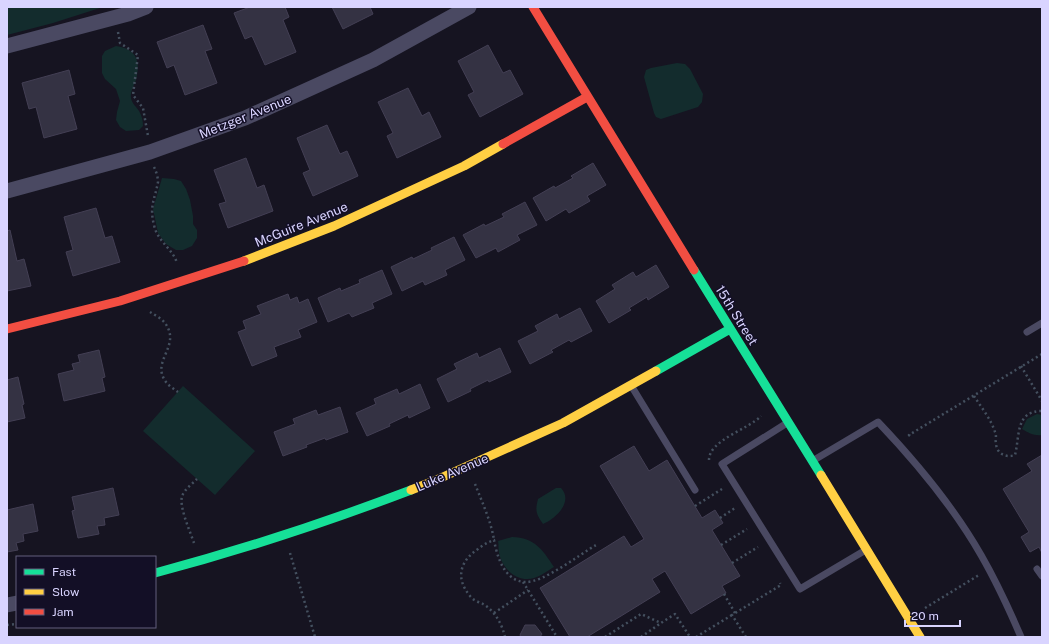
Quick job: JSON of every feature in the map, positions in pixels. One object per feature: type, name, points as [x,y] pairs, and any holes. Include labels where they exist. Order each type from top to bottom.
[{"type":"street","points":[[7,46],[115,17],[146,7]]},
{"type":"street","name":"Metzger Avenue","points":[[7,191],[150,152],[245,118],[373,60],[469,7]]},
{"type":"street","name":"15th Street","points":[[533,7],[920,637]]},
{"type":"street","name":"McGuire Avenue","points":[[7,329],[129,298],[252,258],[334,226],[464,166],[587,97]]},
{"type":"street","name":"Luke Avenue","points":[[156,573],[286,535],[361,509],[434,481],[563,423],[730,329]]},
{"type":"lane","points":[[1027,332],[1042,323]]},
{"type":"lane","points":[[631,385],[695,490]]},
{"type":"lane","points":[[788,422],[722,464],[800,590],[866,550]]},
{"type":"lane","points":[[812,462],[878,422],[931,481],[957,516],[989,569],[1021,637]]},
{"type":"lane","points":[[1037,569],[1042,576]]},
{"type":"path","points":[[115,17],[120,43],[138,55],[133,95],[143,108],[150,152],[158,180],[151,213],[154,228],[162,242],[176,258],[182,280]]},
{"type":"path","points":[[170,266],[184,261]]},
{"type":"path","points":[[129,298],[165,322],[171,338],[170,346],[162,360],[160,368],[166,382],[178,392]]},
{"type":"path","points":[[914,441],[909,435],[1042,354]]},
{"type":"path","points":[[1021,366],[1042,401]]},
{"type":"path","points":[[974,396],[996,433],[996,445],[1004,456],[1009,457],[1015,455],[1019,430],[1022,420],[1026,415],[1042,411]]},
{"type":"path","points":[[709,465],[709,456],[712,449],[760,418],[764,413]]},
{"type":"path","points":[[197,479],[182,496],[182,505],[200,561]]},
{"type":"path","points":[[468,486],[480,481]]},
{"type":"path","points":[[474,483],[487,514],[498,558],[502,566],[515,580],[523,582],[541,578],[596,545]]},
{"type":"path","points":[[719,484],[726,496]]},
{"type":"path","points":[[695,506],[722,489]]},
{"type":"path","points":[[730,502],[737,514]]},
{"type":"path","points":[[720,518],[734,509]]},
{"type":"path","points":[[744,524],[750,535]]},
{"type":"path","points":[[721,545],[747,530]]},
{"type":"path","points":[[286,535],[315,637]]},
{"type":"path","points":[[494,540],[481,546],[466,559],[462,566],[461,572],[462,580],[470,597],[494,613],[505,637]]},
{"type":"path","points":[[754,541],[762,554]]},
{"type":"path","points":[[732,564],[758,547]]},
{"type":"path","points":[[283,555],[290,553]]},
{"type":"path","points":[[908,617],[989,569]]},
{"type":"path","points":[[696,637],[781,585],[777,579]]},
{"type":"path","points":[[523,582],[558,637]]},
{"type":"path","points":[[494,613],[529,590]]},
{"type":"path","points":[[724,594],[735,613]]},
{"type":"path","points":[[605,637],[641,614],[661,623]]},
{"type":"path","points":[[641,637],[675,614],[690,637]]},
{"type":"path","points":[[732,615],[746,637]]},
{"type":"green space","points":[[7,7],[103,7],[53,23],[7,35]]},
{"type":"green space","points":[[116,46],[128,50],[137,61],[138,67],[136,80],[132,89],[131,98],[142,118],[143,126],[139,130],[126,131],[120,127],[116,120],[120,101],[116,89],[105,79],[102,73],[102,56],[105,51]]},
{"type":"green space","points":[[677,63],[685,64],[690,69],[703,94],[702,102],[698,107],[661,119],[656,117],[654,113],[644,77],[646,70]]},
{"type":"green space","points":[[162,178],[181,181],[190,200],[193,224],[197,230],[197,238],[192,246],[183,250],[176,250],[166,244],[158,233],[153,209]]},
{"type":"green space","points":[[183,386],[255,451],[215,495],[143,431]]},
{"type":"green space","points":[[1037,414],[1042,415],[1042,435],[1034,435],[1022,429],[1027,419]]},
{"type":"green space","points":[[556,488],[561,488],[564,493],[564,504],[553,518],[543,524],[537,512],[538,499]]},
{"type":"green space","points":[[512,537],[532,542],[542,550],[554,567],[534,578],[528,579],[517,577],[503,564],[499,552],[498,541]]},
{"type":"building","points":[[250,7],[285,7],[289,17],[283,20],[296,52],[265,65],[252,36],[245,39],[234,13]]},
{"type":"building","points":[[332,7],[370,7],[373,14],[343,29]]},
{"type":"building","points":[[203,25],[212,49],[205,51],[217,83],[185,95],[174,65],[167,68],[157,42]]},
{"type":"building","points":[[488,45],[503,73],[510,70],[523,94],[480,117],[468,95],[474,92],[458,61]]},
{"type":"building","points":[[69,70],[75,94],[68,96],[77,129],[44,138],[36,107],[29,109],[22,83]]},
{"type":"building","points":[[408,88],[422,116],[429,112],[441,137],[397,158],[387,136],[393,133],[378,102]]},
{"type":"building","points":[[327,125],[340,154],[347,151],[358,176],[313,196],[303,173],[310,170],[297,138]]},
{"type":"building","points":[[246,158],[257,188],[264,185],[273,211],[228,228],[219,204],[226,202],[214,170]]},
{"type":"building","points":[[593,163],[606,185],[587,196],[590,201],[569,213],[566,209],[546,221],[533,198],[554,186],[555,188],[573,178],[571,176]]},
{"type":"building","points":[[525,202],[537,225],[517,235],[520,240],[498,252],[496,248],[476,258],[463,235],[484,224],[485,226],[504,217],[502,214]]},
{"type":"building","points":[[96,208],[105,238],[112,236],[120,262],[73,276],[66,252],[73,250],[64,217]]},
{"type":"building","points":[[10,230],[17,261],[24,259],[31,286],[7,291],[7,231]]},
{"type":"building","points":[[454,237],[465,260],[445,270],[447,275],[425,285],[423,281],[402,291],[391,267],[432,250],[431,248]]},
{"type":"building","points":[[656,265],[669,287],[648,300],[647,297],[629,308],[631,310],[609,323],[596,301],[615,289],[612,285],[633,272],[636,277]]},
{"type":"building","points":[[382,270],[392,294],[372,303],[374,308],[352,317],[349,313],[328,322],[318,298],[340,288],[341,291],[360,283],[359,280]]},
{"type":"building","points":[[288,294],[290,300],[297,297],[299,303],[308,299],[317,322],[298,330],[301,337],[274,347],[277,356],[252,366],[238,332],[246,329],[243,321],[261,314],[257,306]]},
{"type":"building","points":[[580,308],[592,331],[571,342],[569,340],[551,350],[553,352],[530,364],[518,341],[538,331],[535,326],[557,314],[559,319]]},
{"type":"building","points":[[500,348],[511,372],[489,382],[488,380],[470,389],[471,391],[448,402],[437,379],[457,369],[454,364],[477,353],[479,358]]},
{"type":"building","points":[[99,350],[105,377],[102,378],[105,391],[64,401],[58,374],[74,370],[72,364],[80,362],[78,355]]},
{"type":"building","points":[[18,377],[24,404],[22,405],[25,418],[7,422],[7,380]]},
{"type":"building","points":[[420,384],[430,408],[409,418],[408,415],[389,424],[390,426],[367,436],[356,413],[376,404],[374,399],[397,389],[399,394]]},
{"type":"building","points":[[340,407],[348,432],[306,445],[307,447],[283,456],[274,432],[295,424],[293,419],[316,410],[318,415]]},
{"type":"building","points":[[634,446],[649,471],[667,460],[702,518],[715,510],[723,523],[712,530],[740,576],[722,586],[726,593],[691,614],[665,571],[652,579],[660,592],[587,637],[570,637],[540,588],[624,536],[631,547],[644,539],[600,466]]},
{"type":"building","points":[[1042,455],[1042,553],[1039,547],[1030,552],[1021,537],[1029,532],[1003,489],[1032,471],[1027,464]]},
{"type":"building","points":[[113,488],[119,515],[104,518],[105,525],[97,526],[99,534],[78,538],[72,511],[75,510],[72,497]]},
{"type":"building","points":[[33,504],[38,531],[23,534],[24,541],[16,543],[18,550],[7,552],[7,510]]},
{"type":"building","points":[[525,625],[535,625],[542,634],[540,637],[521,637],[520,635]]},
{"type":"traffic: fast","points":[[694,270],[821,475]]},
{"type":"traffic: fast","points":[[656,371],[730,329]]},
{"type":"traffic: fast","points":[[156,573],[284,535],[411,490]]},
{"type":"traffic: slow","points":[[244,261],[334,226],[464,166],[503,144]]},
{"type":"traffic: slow","points":[[411,490],[563,423],[656,371]]},
{"type":"traffic: slow","points":[[821,475],[920,637]]},
{"type":"traffic: jam","points":[[533,7],[694,270]]},
{"type":"traffic: jam","points":[[503,144],[587,97]]},
{"type":"traffic: jam","points":[[7,329],[120,301],[244,261]]}]
